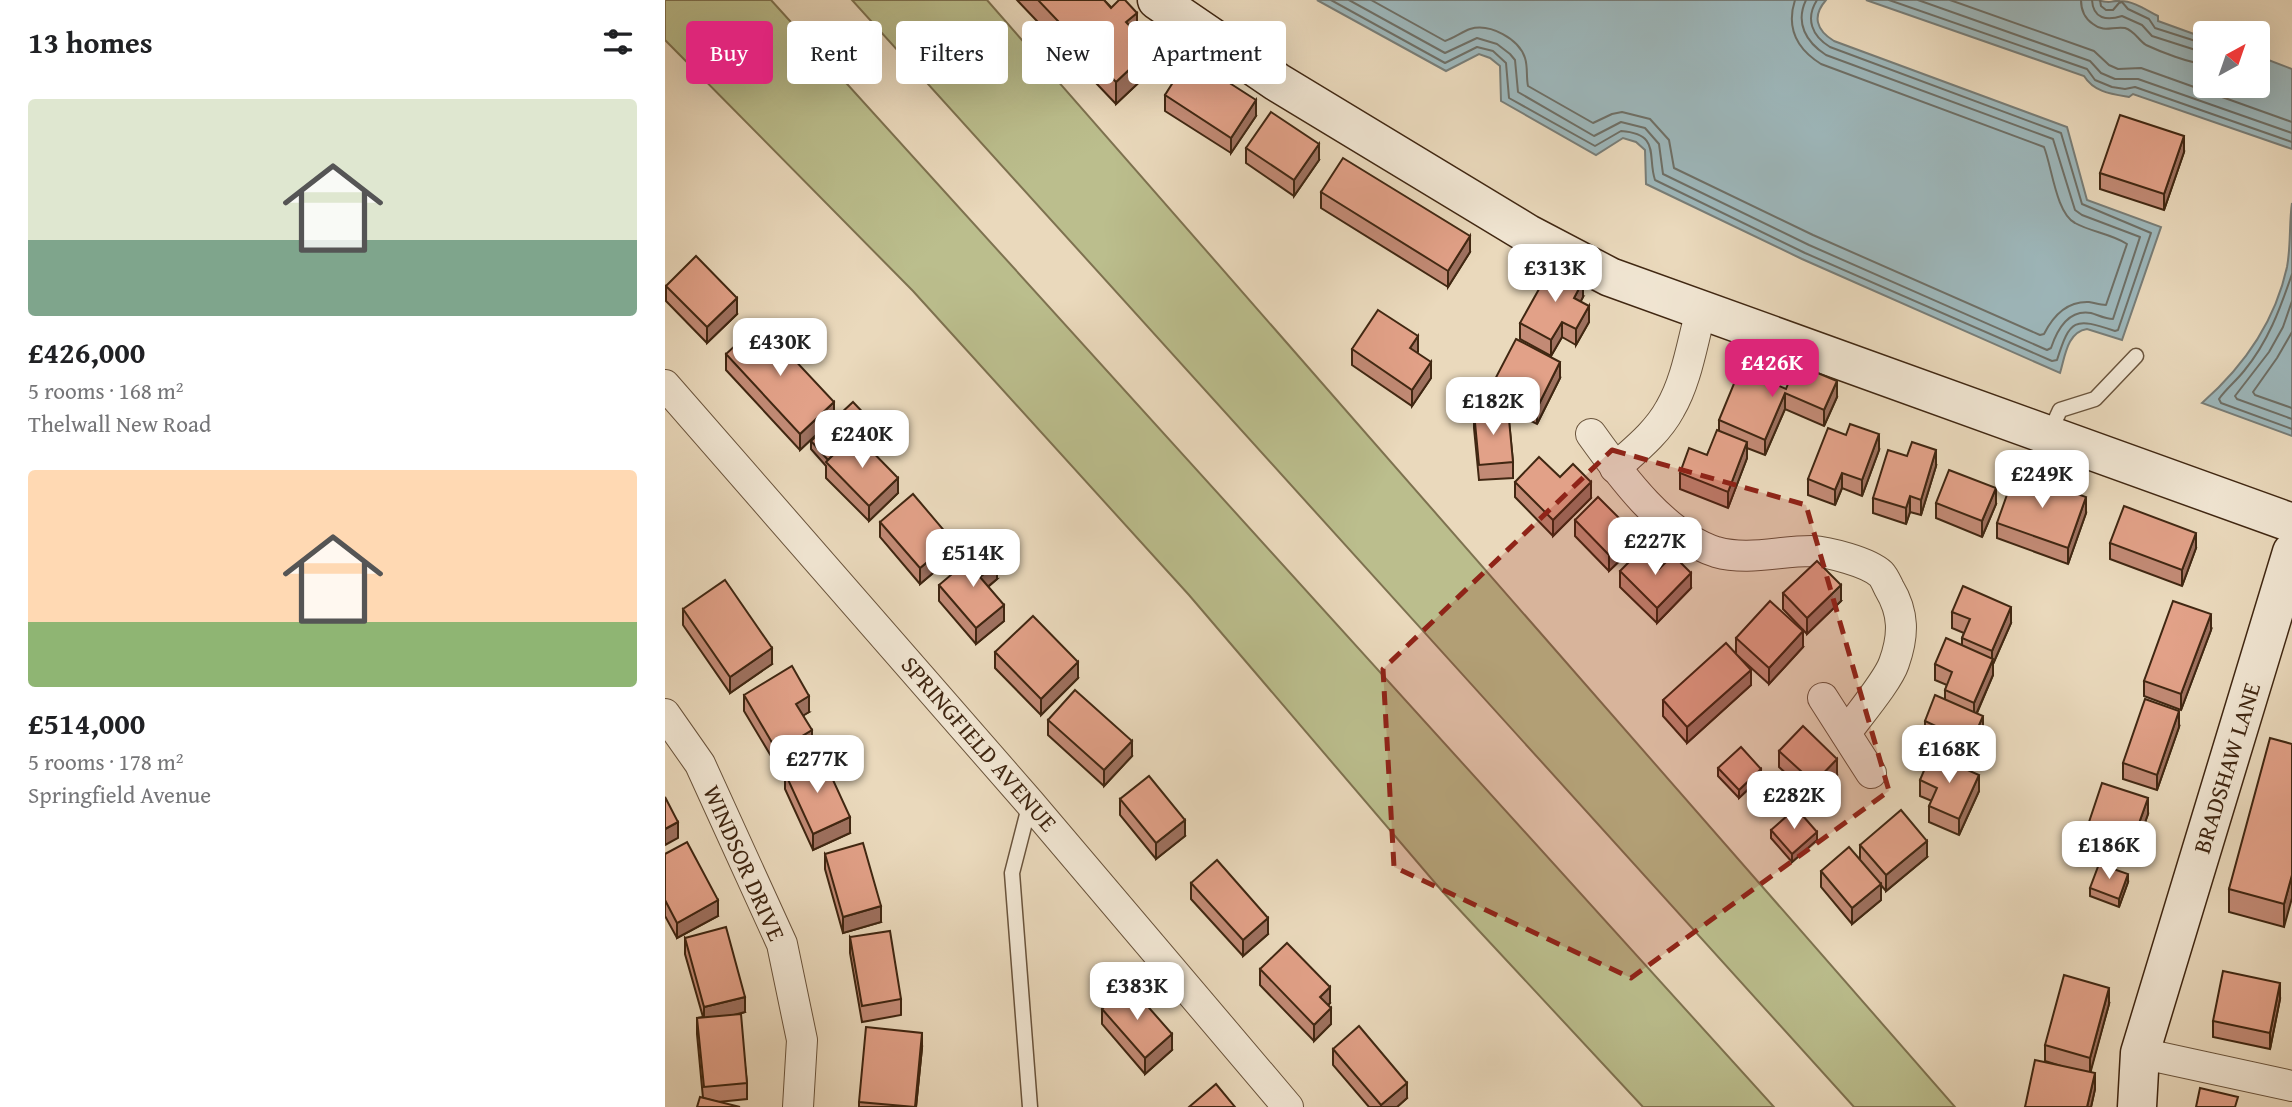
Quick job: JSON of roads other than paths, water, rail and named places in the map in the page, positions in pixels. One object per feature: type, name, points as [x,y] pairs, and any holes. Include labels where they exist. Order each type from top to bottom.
[{"type":"main road","points":[[1157,0],[1277,82],[1528,234],[1610,277],[2292,523]]},
{"type":"main road","name":"BRADSHAW LANE","points":[[2137,1107],[2140,1053],[2292,552]]},
{"type":"street","points":[[1615,468],[1657,428],[1671,408],[1682,382],[1701,311]]},
{"type":"street","name":"SPRINGFIELD AVENUE","points":[[665,385],[1030,803],[1288,1107]]},
{"type":"street","points":[[1591,434],[1615,468],[1683,537],[1716,552],[1743,556],[1812,551],[1851,558],[1881,574],[1899,605],[1901,635],[1893,666],[1846,733]]},
{"type":"street","points":[[1823,698],[1871,774]]},
{"type":"street","name":"WINDSOR DRIVE","points":[[665,714],[699,764],[782,944],[802,1040],[798,1107]]},
{"type":"street","points":[[2140,1053],[2292,1086]]},
{"type":"lane","points":[[2048,436],[2060,410],[2095,399],[2136,356]]},
{"type":"lane","points":[[1030,803],[1012,873],[1030,1107]]},
{"type":"water","points":[[1317,0],[1826,0],[1819,12],[1818,22],[1823,32],[1834,41],[2067,127],[2087,200],[2161,227],[2122,340],[2087,329],[2080,331],[2068,346],[2060,373],[1802,259],[1646,184],[1645,150],[1636,142],[1623,138],[1596,155],[1501,101],[1500,66],[1490,58],[1479,54],[1446,71]]},
{"type":"water","points":[[1866,0],[2098,0],[2135,4],[2158,16],[2158,21],[2193,34],[2193,98],[2270,98],[2270,61],[2292,69],[2292,149],[2133,94],[2129,97],[2103,91],[2093,86],[2084,76]]},
{"type":"water","points":[[2292,203],[2292,436],[2202,403],[2244,359],[2266,325],[2282,287],[2287,267]]}]
